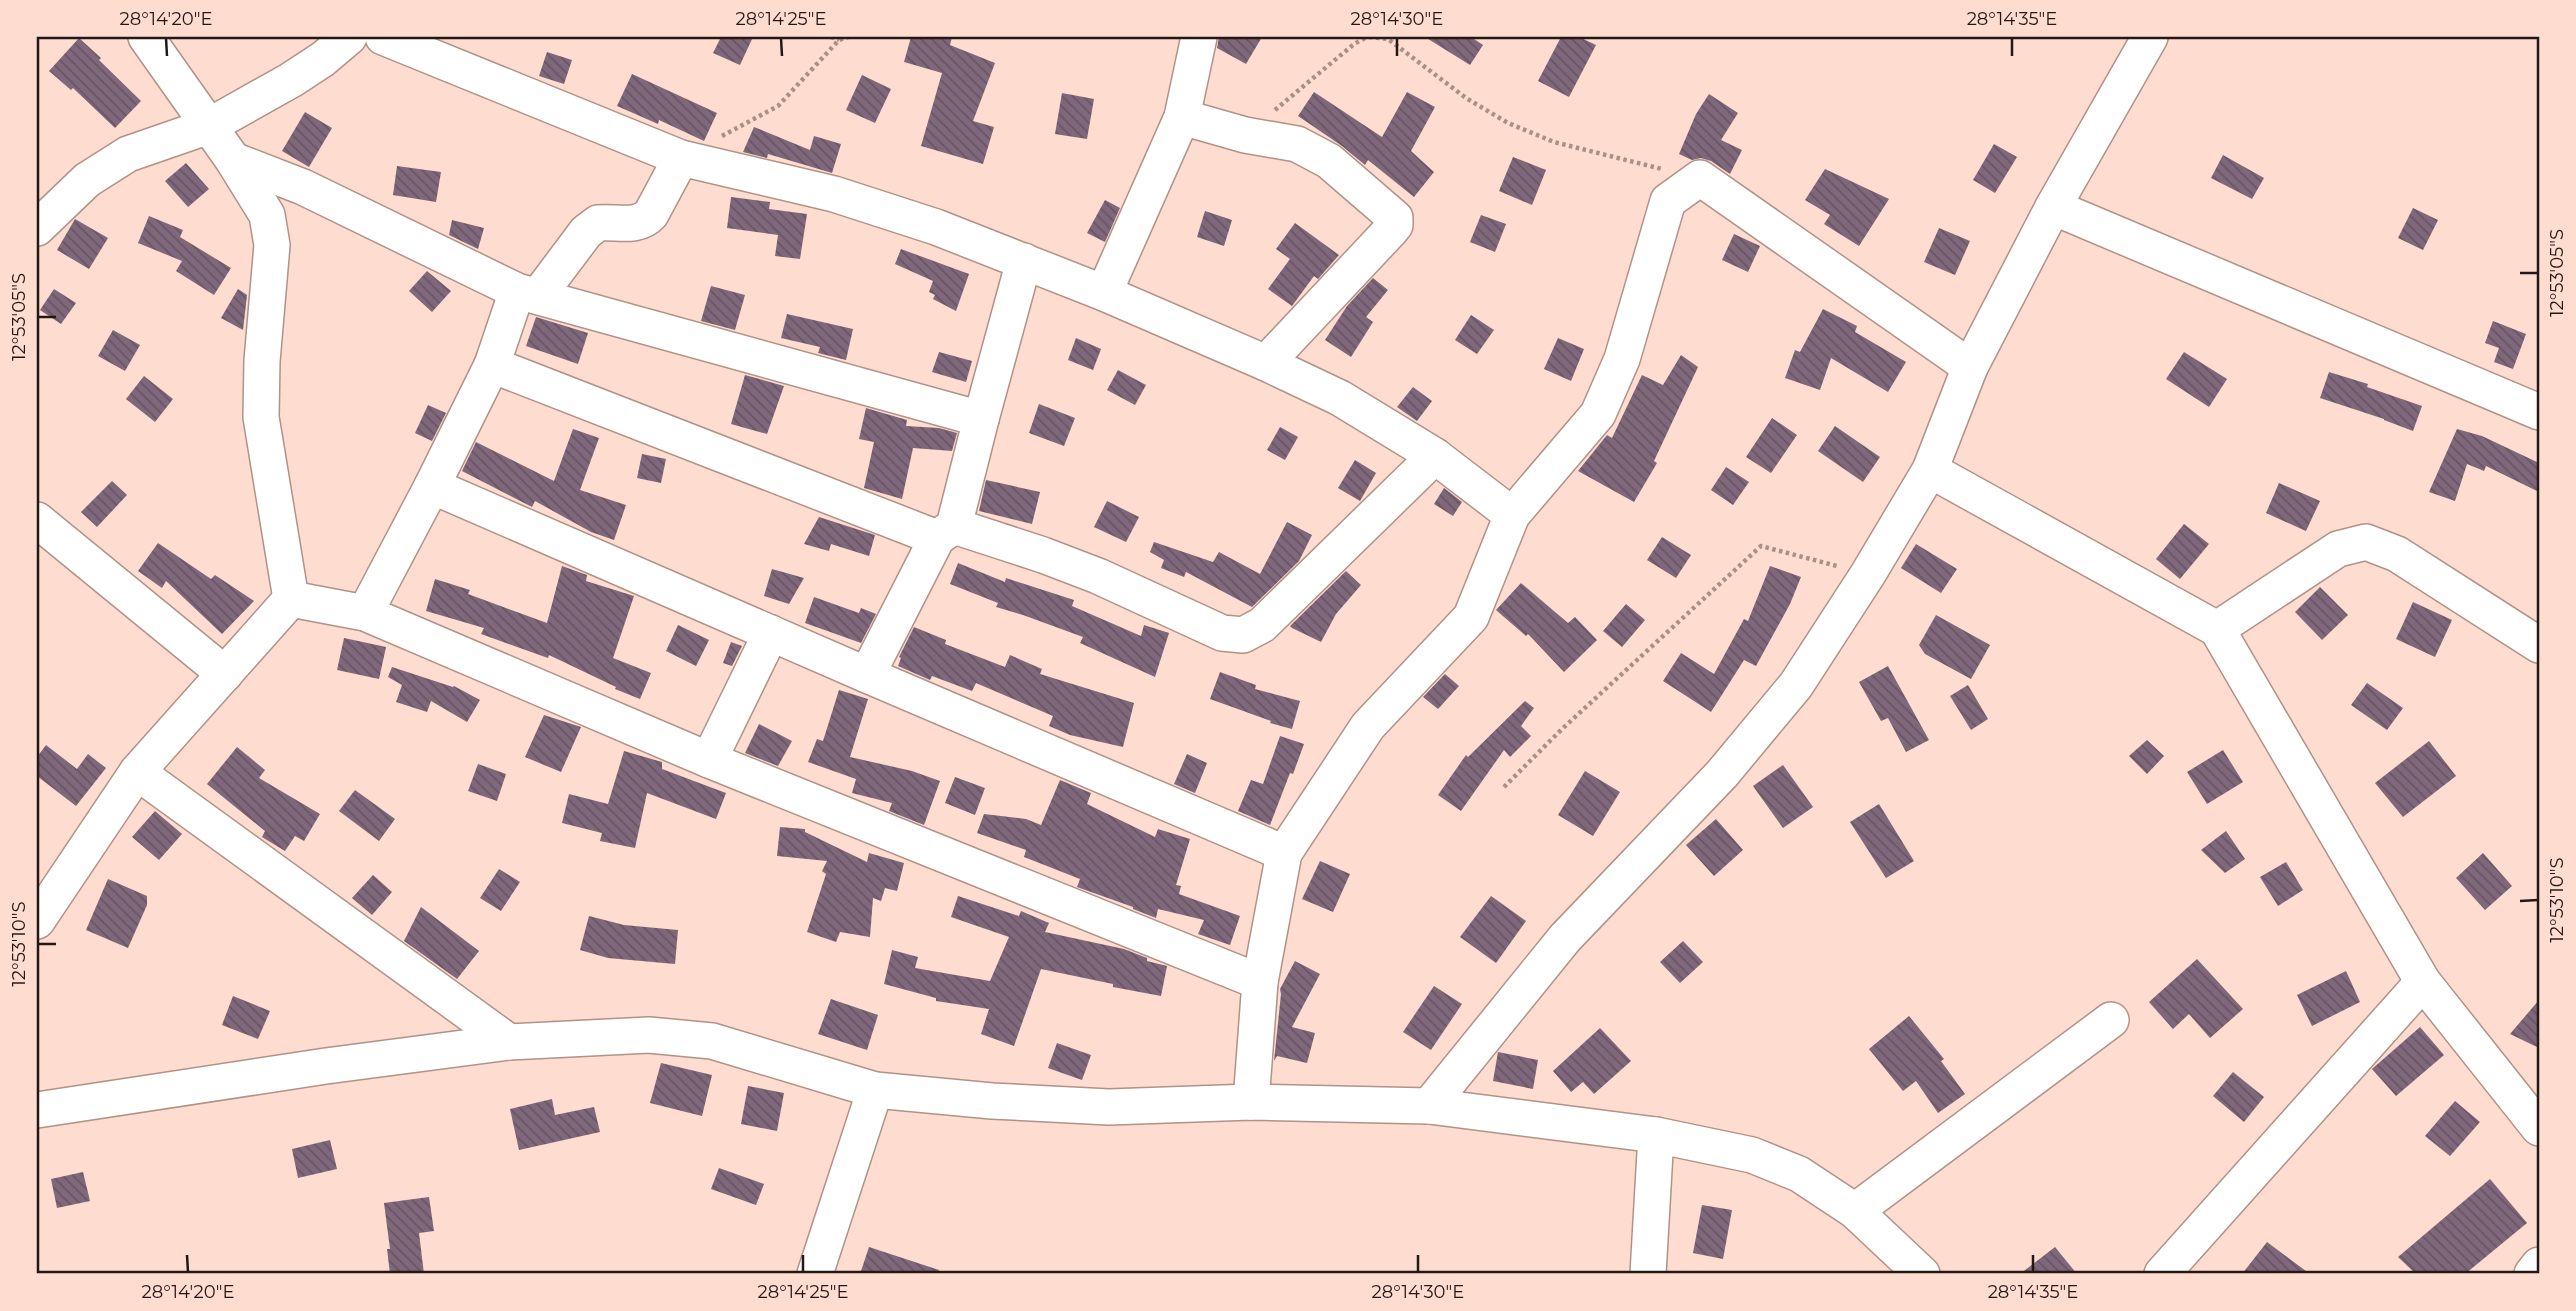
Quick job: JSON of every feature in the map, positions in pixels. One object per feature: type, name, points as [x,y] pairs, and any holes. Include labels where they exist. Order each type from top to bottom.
[{"type":"street","points":[[146,37],[233,160],[267,215],[272,245],[262,361],[261,417],[291,598]]},
{"type":"street","points":[[37,228],[87,180],[128,154],[209,126],[291,80],[323,59],[349,37]]},
{"type":"street","points":[[383,37],[681,158],[834,194],[936,228],[1104,293],[1340,398],[1435,456],[1512,515]]},
{"type":"street","points":[[1104,293],[1182,117],[1199,37]]},
{"type":"street","points":[[1429,1106],[1565,938],[1722,774],[1796,685],[1868,574],[1930,470],[1970,368],[2053,208],[2150,37]]},
{"type":"street","points":[[1182,117],[1245,135],[1297,144],[1329,160],[1395,218],[1395,225],[1390,231],[1266,363]]},
{"type":"street","points":[[365,613],[528,294],[598,222],[635,224],[645,221],[681,158]]},
{"type":"street","points":[[233,160],[303,187],[528,294],[981,419]]},
{"type":"street","points":[[1251,1102],[1260,982],[1284,853],[1368,726],[1471,617],[1512,515],[1598,414],[1622,359],[1668,201],[1700,178],[1970,368]]},
{"type":"street","points":[[2053,208],[2539,412]]},
{"type":"street","points":[[867,675],[946,532],[981,419],[1024,261]]},
{"type":"street","points":[[492,365],[946,532],[1043,555],[1098,576],[1223,633],[1243,635],[1262,625],[1435,456]]},
{"type":"street","points":[[1930,470],[2217,629],[2423,982],[2539,1128]]},
{"type":"street","points":[[432,486],[1284,853]]},
{"type":"street","points":[[37,520],[225,674]]},
{"type":"street","points":[[2217,629],[2338,549],[2366,542],[2397,554],[2539,645]]},
{"type":"street","points":[[291,598],[365,613],[709,760],[1260,982]]},
{"type":"street","points":[[37,921],[137,772],[291,598]]},
{"type":"street","points":[[709,760],[771,633]]},
{"type":"street","points":[[137,772],[509,1042]]},
{"type":"street","points":[[2162,1274],[2423,982]]},
{"type":"street","points":[[1855,1211],[2111,1020]]},
{"type":"street","points":[[37,1110],[326,1066],[509,1042],[649,1035],[712,1041],[875,1090],[992,1101],[1109,1107],[1251,1102],[1429,1106],[1656,1135],[1752,1155],[1799,1174],[1855,1211],[1922,1274]]},
{"type":"street","points":[[815,1274],[875,1090]]},
{"type":"street","points":[[1648,1274],[1656,1135]]},
{"type":"street","points":[[2532,1274],[2539,1265]]},
{"type":"path","points":[[831,37],[839,40]]},
{"type":"path","points":[[681,158],[778,107],[839,40],[848,37]]},
{"type":"path","points":[[1245,135],[1354,44],[1368,37],[1388,38],[1466,98],[1508,123],[1554,142],[1700,178]]},
{"type":"path","points":[[1504,787],[1562,729],[1761,546],[1868,574]]},
{"type":"building","points":[[721,37],[753,37],[740,65],[713,53]]},
{"type":"building","points":[[911,37],[952,37],[950,45],[995,63],[973,121],[994,127],[983,164],[921,146],[942,73],[904,62]]},
{"type":"building","points":[[1219,37],[1262,37],[1246,64],[1217,48]]},
{"type":"building","points":[[1425,37],[1471,37],[1483,45],[1470,65]]},
{"type":"building","points":[[1561,37],[1579,37],[1596,45],[1569,97],[1538,81]]},
{"type":"building","points":[[79,38],[141,101],[115,128],[73,88],[71,90],[49,71]]},
{"type":"building","points":[[547,52],[572,60],[564,84],[539,76]]},
{"type":"building","points":[[632,74],[717,113],[704,141],[659,120],[658,124],[617,106]]},
{"type":"building","points":[[862,75],[891,89],[875,123],[846,110]]},
{"type":"building","points":[[1314,92],[1382,137],[1407,92],[1435,107],[1411,151],[1434,172],[1414,197],[1368,160],[1365,165],[1298,116]]},
{"type":"building","points":[[1062,93],[1094,99],[1087,139],[1055,134]]},
{"type":"building","points":[[1709,94],[1738,113],[1721,140],[1742,150],[1730,174],[1711,161],[1701,158],[1692,160],[1679,154],[1696,114]]},
{"type":"building","points":[[305,112],[332,128],[309,167],[282,151]]},
{"type":"building","points":[[754,127],[810,150],[814,136],[841,144],[832,173],[768,154],[767,158],[743,152]]},
{"type":"building","points":[[1994,144],[2017,157],[1995,193],[1973,180]]},
{"type":"building","points":[[2223,155],[2264,178],[2252,199],[2211,178]]},
{"type":"building","points":[[1513,157],[1546,170],[1532,205],[1499,191]]},
{"type":"building","points":[[186,163],[209,189],[188,207],[165,181]]},
{"type":"building","points":[[397,166],[441,172],[436,202],[393,195]]},
{"type":"building","points":[[1825,169],[1889,199],[1859,246],[1824,224],[1830,215],[1805,200]]},
{"type":"building","points":[[731,197],[770,202],[769,209],[807,214],[800,259],[775,256],[778,235],[727,228]]},
{"type":"building","points":[[1105,200],[1120,208],[1105,242],[1087,233]]},
{"type":"building","points":[[2413,208],[2438,220],[2423,250],[2398,238]]},
{"type":"building","points":[[1205,211],[1232,220],[1224,246],[1197,237]]},
{"type":"building","points":[[1481,215],[1506,224],[1495,252],[1470,242]]},
{"type":"building","points":[[149,216],[183,230],[180,237],[231,268],[214,295],[176,271],[182,261],[138,243]]},
{"type":"building","points":[[75,219],[108,238],[89,269],[57,250]]},
{"type":"building","points":[[452,220],[484,228],[478,249],[449,235]]},
{"type":"building","points":[[1295,223],[1339,255],[1318,279],[1314,276],[1292,306],[1268,289],[1290,259],[1276,249]]},
{"type":"building","points":[[1939,228],[1970,241],[1955,275],[1924,262]]},
{"type":"building","points":[[1734,234],[1760,246],[1748,272],[1722,260]]},
{"type":"building","points":[[901,249],[969,274],[956,311],[933,299],[935,295],[929,292],[933,281],[895,264]]},
{"type":"building","points":[[427,271],[451,291],[432,312],[409,291]]},
{"type":"building","points":[[1373,278],[1388,290],[1366,317],[1373,322],[1351,357],[1325,340],[1347,306]]},
{"type":"building","points":[[711,286],[745,295],[735,330],[701,321]]},
{"type":"building","points":[[54,289],[76,303],[61,324],[40,310]]},
{"type":"building","points":[[238,289],[247,295],[243,330],[221,318]]},
{"type":"building","points":[[1823,309],[1857,326],[1855,332],[1906,362],[1888,392],[1831,358],[1820,390],[1785,378],[1795,350],[1800,352]]},
{"type":"building","points":[[787,314],[853,329],[846,360],[818,353],[820,347],[781,338]]},
{"type":"building","points":[[1471,315],[1494,330],[1477,354],[1455,340]]},
{"type":"building","points":[[536,317],[588,333],[578,364],[526,346]]},
{"type":"building","points":[[2493,321],[2526,334],[2513,369],[2494,362],[2499,348],[2485,343]]},
{"type":"building","points":[[113,330],[140,345],[125,371],[98,356]]},
{"type":"building","points":[[1076,338],[1101,349],[1093,370],[1068,360]]},
{"type":"building","points":[[1558,338],[1584,349],[1571,381],[1544,369]]},
{"type":"building","points":[[939,352],[972,361],[966,382],[932,372]]},
{"type":"building","points":[[2184,352],[2227,379],[2209,407],[2166,379]]},
{"type":"building","points":[[1681,355],[1698,367],[1654,461],[1657,463],[1634,502],[1578,471],[1607,435],[1612,438],[1642,375],[1663,385]]},
{"type":"building","points":[[1118,370],[1146,385],[1135,405],[1107,390]]},
{"type":"building","points":[[2329,372],[2368,384],[2367,387],[2422,406],[2413,431],[2320,398]]},
{"type":"building","points":[[745,375],[784,386],[767,434],[731,424]]},
{"type":"building","points":[[144,376],[173,399],[155,422],[126,399]]},
{"type":"building","points":[[1413,387],[1432,401],[1417,421],[1397,407]]},
{"type":"building","points":[[1039,404],[1075,418],[1064,446],[1029,433]]},
{"type":"building","points":[[428,405],[446,413],[432,441],[415,433]]},
{"type":"building","points":[[866,408],[907,420],[906,426],[939,428],[957,433],[952,451],[913,448],[902,499],[864,488],[874,442],[859,439]]},
{"type":"building","points":[[1772,418],[1797,435],[1771,473],[1746,457]]},
{"type":"building","points":[[1835,426],[1880,457],[1863,482],[1818,451]]},
{"type":"building","points":[[1280,427],[1298,437],[1285,460],[1267,450]]},
{"type":"building","points":[[573,429],[599,438],[580,490],[626,505],[614,540],[591,532],[535,501],[532,507],[462,471],[476,442],[554,481]]},
{"type":"building","points":[[2457,429],[2482,436],[2539,463],[2539,492],[2486,466],[2484,471],[2467,464],[2455,501],[2429,492]]},
{"type":"building","points":[[642,454],[666,459],[661,483],[637,478]]},
{"type":"building","points":[[1355,460],[1376,473],[1360,501],[1338,488]]},
{"type":"building","points":[[1726,467],[1749,482],[1733,505],[1711,490]]},
{"type":"building","points":[[986,480],[1040,492],[1032,524],[979,511]]},
{"type":"building","points":[[112,481],[127,495],[97,527],[81,512]]},
{"type":"building","points":[[2279,483],[2320,501],[2306,531],[2266,513]]},
{"type":"building","points":[[1444,488],[1462,502],[1453,516],[1434,504]]},
{"type":"building","points":[[1107,501],[1139,517],[1126,542],[1094,527]]},
{"type":"building","points":[[819,517],[875,535],[869,556],[831,544],[829,551],[804,544]]},
{"type":"building","points":[[1287,522],[1312,535],[1299,561],[1252,607],[1186,572],[1184,577],[1161,568],[1164,560],[1150,552],[1154,542],[1213,562],[1219,552],[1260,574]]},
{"type":"building","points":[[2184,524],[2209,544],[2180,579],[2156,559]]},
{"type":"building","points":[[1662,537],[1691,555],[1676,578],[1647,560]]},
{"type":"building","points":[[158,543],[211,579],[215,575],[254,601],[222,634],[166,581],[162,588],[138,571]]},
{"type":"building","points":[[1916,544],[1957,569],[1941,593],[1901,568]]},
{"type":"building","points":[[958,563],[1005,582],[1006,578],[1074,600],[1072,606],[1141,636],[1144,625],[1169,633],[1155,677],[1080,643],[1083,637],[996,607],[998,603],[950,584]]},
{"type":"building","points":[[562,566],[587,575],[586,581],[634,596],[613,658],[651,673],[640,699],[549,655],[548,658],[481,634],[484,628],[426,611],[435,579],[470,590],[468,594],[547,623]]},
{"type":"building","points":[[1770,566],[1801,577],[1790,604],[1756,666],[1744,660],[1711,712],[1663,681],[1681,653],[1714,674],[1744,619],[1748,621]]},
{"type":"building","points":[[772,569],[804,578],[789,604],[764,596]]},
{"type":"building","points":[[1346,571],[1361,585],[1336,614],[1321,642],[1292,628],[1290,626]]},
{"type":"building","points":[[1521,583],[1568,623],[1575,617],[1597,640],[1564,672],[1528,634],[1526,636],[1496,610]]},
{"type":"building","points":[[2320,587],[2348,615],[2322,640],[2295,612]]},
{"type":"building","points":[[814,597],[859,613],[861,608],[876,614],[861,643],[805,623]]},
{"type":"building","points":[[2413,602],[2452,620],[2435,657],[2396,639]]},
{"type":"building","points":[[1626,604],[1645,620],[1622,647],[1603,631]]},
{"type":"building","points":[[1936,615],[1990,645],[1971,679],[1925,654],[1919,645]]},
{"type":"building","points":[[678,625],[709,640],[696,666],[666,651]]},
{"type":"building","points":[[914,627],[946,640],[945,644],[1005,667],[1010,655],[1042,669],[1040,674],[1134,703],[1123,747],[1070,735],[1049,726],[1053,716],[976,683],[972,691],[932,676],[930,680],[898,666],[899,657]]},
{"type":"building","points":[[344,638],[386,647],[379,679],[337,670]]},
{"type":"building","points":[[731,642],[742,646],[732,666],[723,663]]},
{"type":"building","points":[[1888,666],[1929,740],[1906,752],[1888,718],[1881,721],[1859,682]]},
{"type":"building","points":[[392,667],[454,686],[480,700],[467,722],[431,701],[427,712],[396,702],[402,685],[388,677]]},
{"type":"building","points":[[1220,672],[1256,685],[1255,689],[1300,701],[1292,729],[1210,699]]},
{"type":"building","points":[[1445,674],[1459,686],[1438,709],[1423,697]]},
{"type":"building","points":[[2367,683],[2403,708],[2387,730],[2351,705]]},
{"type":"building","points":[[1968,685],[1988,719],[1971,730],[1950,696]]},
{"type":"building","points":[[839,690],[868,699],[850,757],[912,771],[940,781],[924,825],[889,811],[892,803],[852,793],[856,779],[808,762],[817,739],[823,741]]},
{"type":"building","points":[[1525,701],[1534,708],[1521,726],[1531,736],[1510,757],[1504,750],[1461,811],[1438,795],[1466,755],[1468,757]]},
{"type":"building","points":[[544,715],[581,727],[561,772],[525,757]]},
{"type":"building","points":[[759,724],[792,741],[778,766],[745,753]]},
{"type":"building","points":[[1280,736],[1304,744],[1270,825],[1238,811],[1251,780],[1263,784]]},
{"type":"building","points":[[2147,740],[2164,756],[2147,774],[2129,756]]},
{"type":"building","points":[[2429,741],[2456,776],[2403,817],[2375,783]]},
{"type":"building","points":[[46,745],[77,769],[88,754],[106,768],[76,806],[37,776],[37,757]]},
{"type":"building","points":[[237,747],[265,770],[259,778],[320,814],[304,841],[295,836],[285,851],[262,837],[265,831],[207,784]]},
{"type":"building","points":[[2223,750],[2243,782],[2207,804],[2187,772]]},
{"type":"building","points":[[624,751],[662,762],[662,769],[726,793],[716,819],[647,793],[635,848],[600,841],[602,833],[562,823],[569,794],[608,804]]},
{"type":"building","points":[[1187,754],[1207,763],[1195,793],[1174,784]]},
{"type":"building","points":[[478,764],[506,774],[497,801],[468,791]]},
{"type":"building","points":[[1783,765],[1813,807],[1783,828],[1753,786]]},
{"type":"building","points":[[1585,771],[1620,792],[1593,836],[1558,815]]},
{"type":"building","points":[[955,777],[985,788],[975,815],[945,803]]},
{"type":"building","points":[[1060,780],[1091,793],[1087,804],[1155,837],[1158,829],[1190,839],[1176,885],[1181,886],[1179,894],[1240,916],[1230,945],[1198,934],[1204,920],[1158,909],[1156,918],[1077,887],[1080,879],[1024,857],[1026,850],[977,833],[984,814],[1026,819],[1041,825]]},
{"type":"building","points":[[355,790],[395,819],[379,841],[339,811]]},
{"type":"building","points":[[1879,804],[1914,861],[1886,878],[1850,822]]},
{"type":"building","points":[[155,811],[182,834],[159,860],[132,837]]},
{"type":"building","points":[[1716,819],[1743,850],[1714,876],[1686,845]]},
{"type":"building","points":[[780,827],[805,829],[805,832],[867,862],[869,853],[904,863],[897,891],[885,888],[881,901],[873,898],[870,937],[840,932],[836,942],[807,932],[826,874],[822,871],[827,861],[777,856]]},
{"type":"building","points":[[2226,831],[2245,859],[2225,873],[2201,850]]},
{"type":"building","points":[[2483,853],[2512,886],[2485,910],[2456,878]]},
{"type":"building","points":[[1320,861],[1350,874],[1333,912],[1302,899]]},
{"type":"building","points":[[2286,862],[2303,890],[2278,906],[2260,877]]},
{"type":"building","points":[[499,869],[520,882],[501,911],[480,898]]},
{"type":"building","points":[[373,875],[392,892],[372,915],[352,898]]},
{"type":"building","points":[[108,879],[147,896],[147,905],[128,948],[86,930]]},
{"type":"building","points":[[958,896],[1019,916],[1021,911],[1049,923],[1045,932],[1124,949],[1147,958],[1147,961],[1167,966],[1161,996],[1041,969],[1014,1046],[981,1034],[989,1009],[936,1001],[936,998],[884,984],[892,950],[918,957],[915,968],[990,981],[1009,937],[951,917]]},
{"type":"building","points":[[1491,896],[1526,921],[1496,963],[1460,937]]},
{"type":"building","points":[[421,907],[479,951],[457,979],[404,941]]},
{"type":"building","points":[[589,916],[624,925],[678,930],[675,964],[608,958],[580,950]]},
{"type":"building","points":[[1683,941],[1703,962],[1680,983],[1660,962]]},
{"type":"building","points":[[2197,959],[2243,1009],[2210,1038],[2189,1014],[2173,1029],[2149,1002]]},
{"type":"building","points":[[1295,961],[1320,974],[1292,1027],[1315,1033],[1307,1063],[1277,1056],[1274,1061],[1280,989]]},
{"type":"building","points":[[2346,971],[2360,1002],[2312,1026],[2297,995]]},
{"type":"building","points":[[1434,986],[1462,1004],[1431,1050],[1403,1032]]},
{"type":"building","points":[[233,996],[270,1011],[258,1039],[222,1025]]},
{"type":"building","points":[[831,999],[878,1015],[867,1050],[818,1034]]},
{"type":"building","points":[[2539,1000],[2539,1048],[2510,1034]]},
{"type":"building","points":[[1909,1016],[1944,1059],[1941,1061],[1965,1094],[1938,1113],[1916,1081],[1903,1091],[1869,1049]]},
{"type":"building","points":[[2420,1027],[2444,1055],[2396,1096],[2372,1069]]},
{"type":"building","points":[[1600,1028],[1631,1061],[1594,1094],[1583,1082],[1571,1092],[1553,1071]]},
{"type":"building","points":[[1057,1043],[1091,1055],[1082,1080],[1048,1068]]},
{"type":"building","points":[[1498,1052],[1538,1060],[1533,1089],[1493,1081]]},
{"type":"building","points":[[661,1063],[712,1075],[702,1116],[650,1103]]},
{"type":"building","points":[[2233,1072],[2264,1097],[2244,1122],[2213,1096]]},
{"type":"building","points":[[748,1086],[784,1093],[777,1131],[741,1124]]},
{"type":"building","points":[[552,1099],[555,1115],[594,1107],[600,1132],[519,1150],[510,1109]]},
{"type":"building","points":[[2455,1101],[2480,1122],[2450,1156],[2425,1136]]},
{"type":"building","points":[[330,1140],[337,1169],[298,1178],[292,1149]]},
{"type":"building","points":[[719,1168],[764,1184],[756,1205],[711,1189]]},
{"type":"building","points":[[83,1172],[90,1201],[57,1208],[51,1179]]},
{"type":"building","points":[[2490,1179],[2527,1223],[2465,1274],[2416,1274],[2398,1257]]},
{"type":"building","points":[[429,1197],[434,1231],[419,1233],[424,1274],[390,1274],[387,1249],[390,1249],[384,1203]]},
{"type":"building","points":[[1702,1205],[1732,1210],[1723,1259],[1693,1253]]},
{"type":"building","points":[[2267,1242],[2310,1274],[2242,1274]]},
{"type":"building","points":[[869,1247],[939,1270],[938,1274],[860,1274]]},
{"type":"building","points":[[2055,1247],[2077,1274],[2020,1274]]}]
